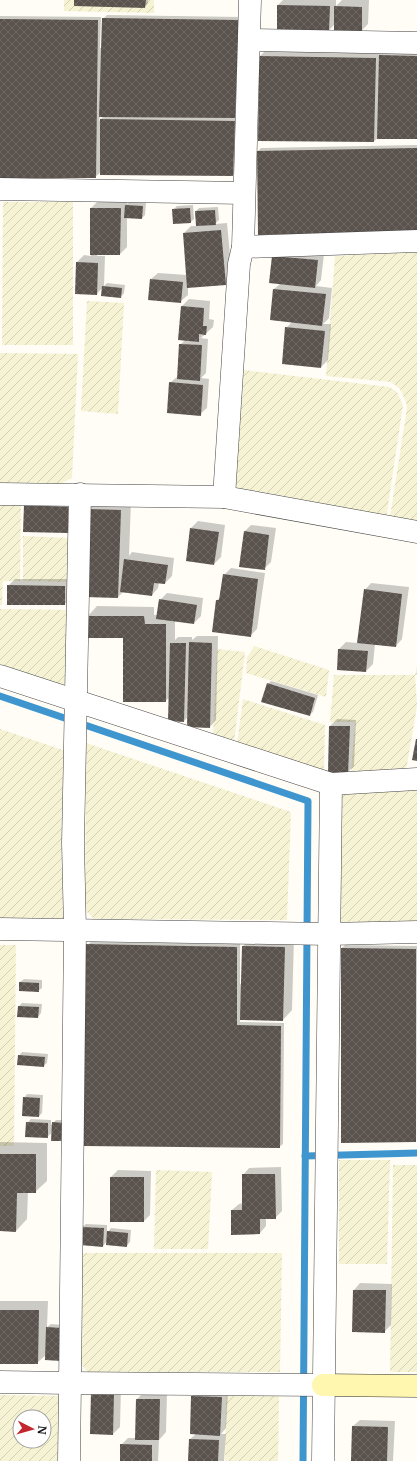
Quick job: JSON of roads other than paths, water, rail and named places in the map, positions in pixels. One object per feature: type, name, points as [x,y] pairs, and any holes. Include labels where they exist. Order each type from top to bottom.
[{"type":"street","points":[[224,497],[239,264],[243,247],[250,0]]},
{"type":"street","points":[[249,40],[417,43]]},
{"type":"street","points":[[0,189],[244,193]]},
{"type":"street","points":[[243,247],[417,241]]},
{"type":"street","points":[[0,494],[224,497],[417,532]]},
{"type":"street","points":[[69,1461],[75,930],[73,843],[80,494]]},
{"type":"street","points":[[0,676],[76,703],[332,784],[417,779]]},
{"type":"street","points":[[323,1461],[326,1172],[326,934],[332,784]]},
{"type":"street","points":[[0,929],[291,932],[326,934],[417,932]]},
{"type":"street","points":[[0,1382],[417,1386]]},
{"type":"waterway","points":[[0,696],[308,801],[303,1461]]},
{"type":"waterway","points":[[305,1156],[417,1153]]}]
